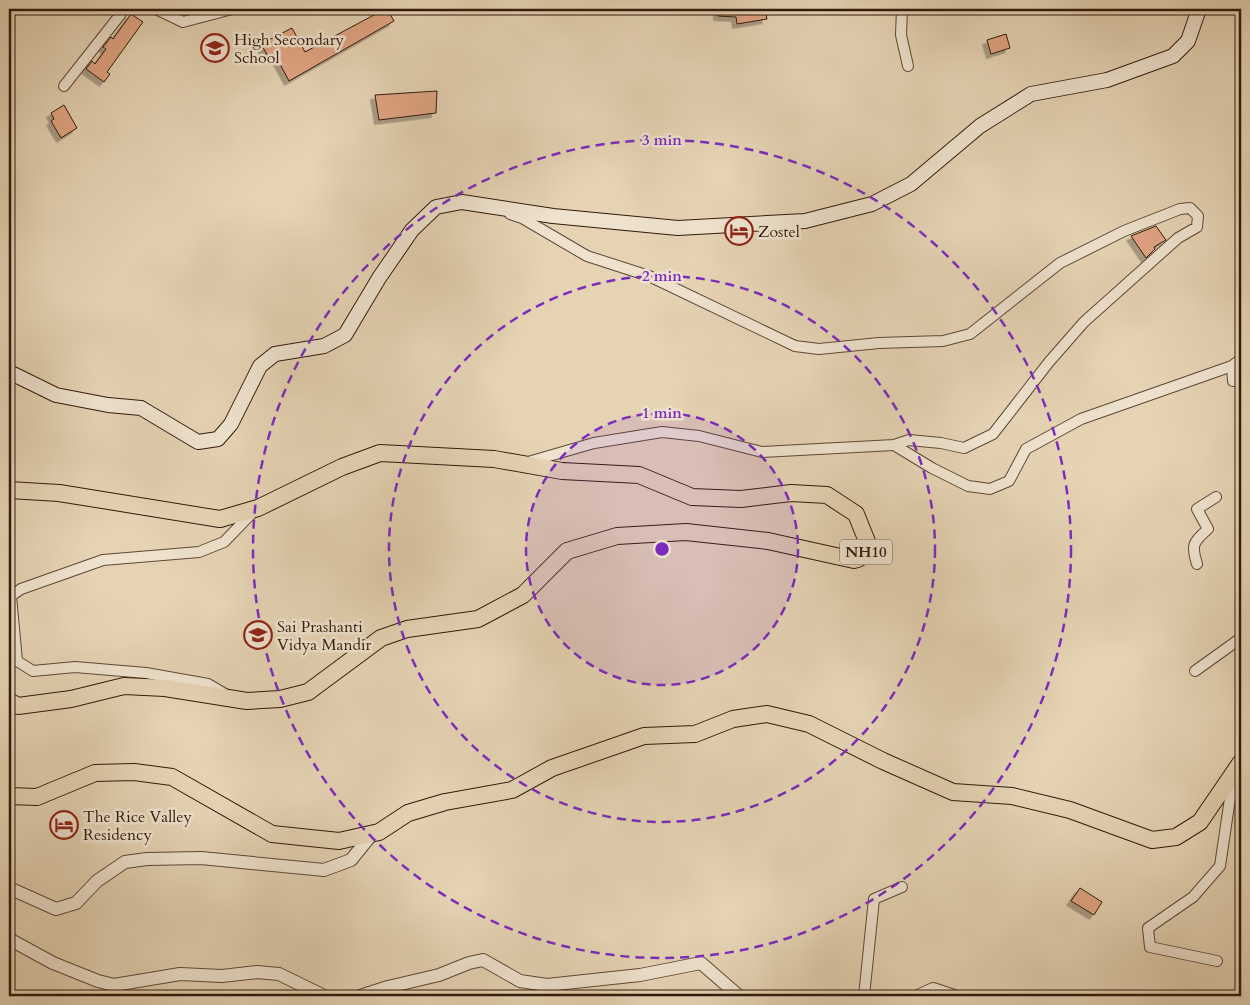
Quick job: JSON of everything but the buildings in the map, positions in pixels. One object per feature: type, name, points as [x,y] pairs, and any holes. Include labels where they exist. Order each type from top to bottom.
[{"type":"highway","name":"NH10","points":[[9,490],[59,493],[220,519],[258,508],[342,466],[380,454],[494,459],[562,471],[639,475],[692,497],[741,499],[791,493],[827,495],[856,514],[868,544],[864,555],[854,560],[768,541],[686,532],[617,536],[567,551],[523,595],[478,619],[407,628],[381,638],[308,692],[280,699],[247,701],[165,688],[124,686],[72,699],[18,706],[9,701]]},
{"type":"highway","points":[[9,796],[37,797],[95,773],[134,772],[172,777],[272,834],[339,841],[379,832],[408,813],[445,802],[512,790],[552,768],[644,736],[695,734],[733,719],[767,714],[808,724],[883,761],[953,792],[1012,796],[1070,810],[1152,840],[1176,837],[1200,822],[1237,768]]},
{"type":"main road","points":[[9,372],[56,395],[108,405],[142,408],[198,442],[218,439],[231,424],[260,366],[275,354],[324,346],[345,335],[379,278],[412,230],[436,207],[462,202],[478,203],[553,216],[678,228],[805,221],[872,204],[911,184],[980,126],[1031,94],[1107,80],[1173,56],[1188,41],[1199,9]]},
{"type":"street","points":[[64,86],[120,15],[120,9]]},
{"type":"street","points":[[156,9],[183,22],[232,9]]},
{"type":"street","points":[[902,9],[901,34],[908,66]]},
{"type":"street","points":[[478,203],[522,218],[588,256],[648,276],[795,346],[819,349],[879,343],[943,341],[970,334],[1060,263],[1124,231],[1180,209],[1190,208],[1198,216],[1196,227],[1178,238],[1084,322],[1049,362],[993,434],[964,448],[941,443],[909,440],[894,445],[762,452],[699,436],[662,432],[594,443],[520,464]]},
{"type":"street","points":[[894,445],[932,468],[968,486],[990,489],[1009,481],[1026,449],[1081,419],[1232,366],[1241,360]]},
{"type":"street","points":[[1232,366],[1233,381],[1241,376]]},
{"type":"street","points":[[1197,564],[1193,550],[1196,539],[1208,529],[1197,509],[1216,497]]},
{"type":"street","points":[[231,698],[208,684],[146,673],[75,667],[33,671],[17,661],[11,596],[21,589],[103,560],[199,552],[224,542],[258,508]]},
{"type":"street","points":[[1195,671],[1241,638]]},
{"type":"street","points":[[1216,961],[1150,947],[1148,928],[1193,897],[1220,866],[1237,768]]},
{"type":"street","points":[[9,888],[56,909],[76,903],[97,881],[125,862],[201,858],[324,870],[351,860],[372,834]]},
{"type":"street","points":[[864,996],[874,899],[902,887]]},
{"type":"street","points":[[9,939],[53,963],[98,981],[114,985],[180,974],[222,976],[257,972],[279,974],[324,996]]},
{"type":"street","points":[[360,996],[388,987],[439,975],[469,963],[484,960],[520,981],[547,985],[640,975],[701,963],[739,996]]},
{"type":"street","points":[[918,996],[933,989],[954,996]]},
{"type":"place","name":"High Secondary School","points":[[215,48]]},
{"type":"place","name":"Zostel","points":[[739,231]]},
{"type":"place","name":"Sai Prashanti Vidya Mandir","points":[[258,635]]},
{"type":"place","name":"The Rice Valley Residency","points":[[64,825]]}]
